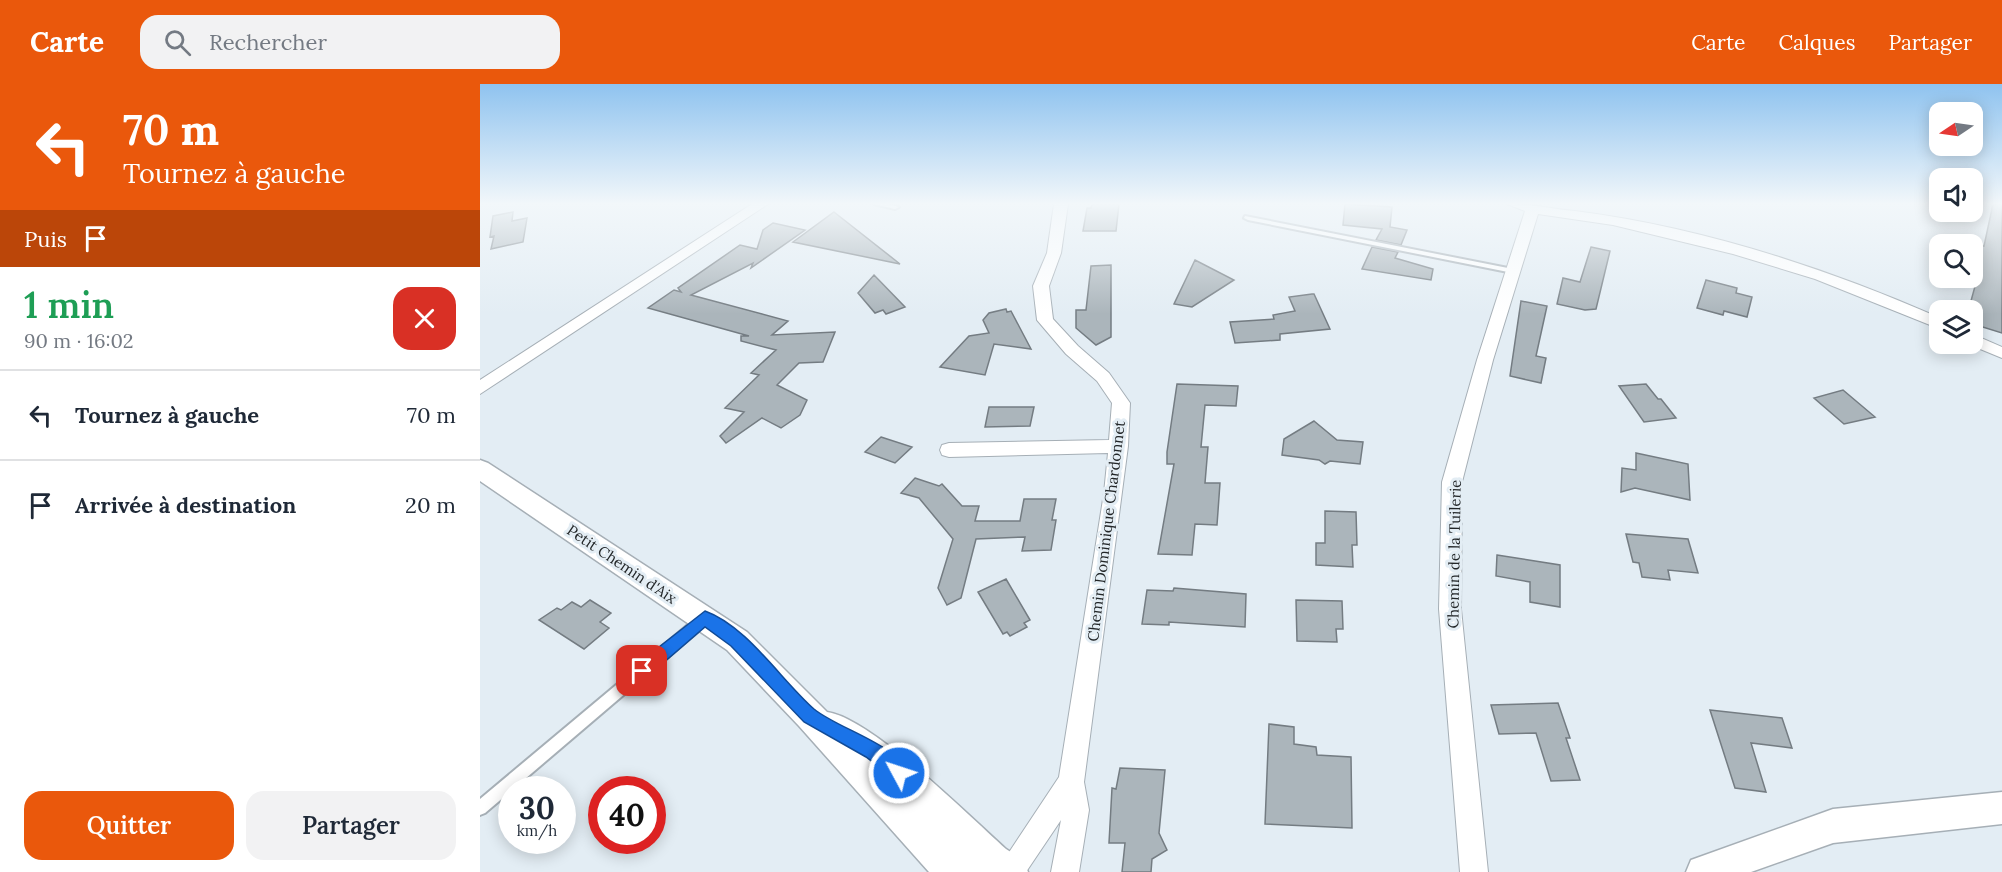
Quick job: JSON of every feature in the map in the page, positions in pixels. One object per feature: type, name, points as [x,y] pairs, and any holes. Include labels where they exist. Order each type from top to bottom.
[{"type":"street","points":[[480,388],[705,241]]},
{"type":"street","name":"Chemin Dominique Chardonnet","points":[[1056,241],[1054,254],[1041,286],[1045,320],[1072,350],[1103,377],[1121,403],[1119,446],[1071,782],[1076,810],[1065,872]]},
{"type":"street","name":"Chemin de la Tuilerie","points":[[1474,872],[1450,609],[1452,482],[1485,360],[1513,271],[1518,241]]},
{"type":"street","points":[[1694,241],[1740,252],[1887,299],[1929,319]]},
{"type":"street","points":[[1983,344],[2002,353]]},
{"type":"street","points":[[949,450],[1119,446]]},
{"type":"street","name":"Petit Chemin d'Aix","points":[[480,469],[737,641],[810,716],[952,872]]},
{"type":"street","name":"Petit Chemin d'Aix","points":[[810,716],[872,751],[994,861],[1010,872]]},
{"type":"street","name":"Chemin Dominique Chardonnet","points":[[1010,872],[1071,782]]},
{"type":"street","points":[[1704,872],[1833,826],[2002,808]]},
{"type":"street","points":[[906,824],[931,832],[974,872]]},
{"type":"lane","points":[[1362,241],[1513,271]]},
{"type":"lane","points":[[480,808],[705,618]]},
{"type":"building","points":[[493,241],[523,241],[523,242],[491,249]]},
{"type":"building","points":[[760,241],[790,241],[751,268],[753,263],[691,295],[788,321],[772,335],[835,332],[823,362],[799,363],[777,385],[807,400],[800,415],[781,428],[762,418],[726,443],[720,436],[744,412],[725,408],[759,375],[751,373],[776,350],[741,341],[741,336],[749,336],[648,308],[674,290],[681,292],[678,288],[740,245],[757,249]]},
{"type":"building","points":[[871,241],[900,264],[793,242]]},
{"type":"building","points":[[1380,241],[1403,241],[1401,245]]},
{"type":"building","points":[[1985,241],[2002,241],[2002,333],[1983,327],[1983,300],[1971,300],[1975,288],[1983,288],[1983,246]]},
{"type":"building","points":[[1372,247],[1398,252],[1395,258],[1433,269],[1431,280],[1362,269]]},
{"type":"building","points":[[1591,247],[1610,251],[1596,309],[1585,310],[1557,304],[1563,278],[1580,282]]},
{"type":"building","points":[[1195,260],[1234,280],[1192,307],[1174,304]]},
{"type":"building","points":[[1111,265],[1111,337],[1096,345],[1076,328],[1076,310],[1086,310],[1091,266]]},
{"type":"building","points":[[874,275],[905,307],[886,314],[883,310],[875,313],[858,293]]},
{"type":"building","points":[[1706,280],[1737,288],[1736,293],[1752,297],[1747,317],[1724,311],[1723,315],[1697,308]]},
{"type":"building","points":[[1314,294],[1330,329],[1280,334],[1280,340],[1235,343],[1230,322],[1274,319],[1273,315],[1295,311],[1289,297]]},
{"type":"building","points":[[1521,301],[1547,306],[1536,356],[1546,358],[1541,383],[1510,376]]},
{"type":"building","points":[[1006,309],[1007,312],[1011,311],[1031,349],[994,344],[985,375],[940,367],[969,336],[989,333],[983,320],[989,313]]},
{"type":"building","points":[[1177,384],[1238,386],[1236,406],[1205,405],[1201,447],[1208,447],[1205,483],[1220,483],[1217,525],[1195,524],[1192,555],[1158,554],[1174,464],[1167,464],[1167,452]]},
{"type":"building","points":[[1646,384],[1676,418],[1644,422],[1619,386]]},
{"type":"building","points":[[1843,390],[1875,417],[1844,424],[1814,398]]},
{"type":"building","points":[[989,407],[1034,407],[1030,426],[985,427]]},
{"type":"building","points":[[1314,421],[1337,440],[1363,442],[1360,464],[1330,461],[1325,464],[1319,460],[1282,455],[1284,439]]},
{"type":"building","points":[[881,437],[912,447],[895,463],[865,452]]},
{"type":"building","points":[[1636,453],[1688,464],[1690,500],[1635,488],[1621,492],[1622,468],[1636,470]]},
{"type":"building","points":[[915,478],[939,486],[942,484],[962,506],[979,506],[975,521],[1020,521],[1024,499],[1056,499],[1052,520],[1056,520],[1051,550],[1022,551],[1025,537],[976,539],[961,598],[947,605],[938,588],[953,539],[919,498],[901,493]]},
{"type":"building","points":[[1325,511],[1356,512],[1357,545],[1352,545],[1353,567],[1316,565],[1316,543],[1325,543]]},
{"type":"building","points":[[1626,534],[1688,539],[1698,573],[1668,570],[1670,580],[1642,577],[1639,563],[1633,562]]},
{"type":"building","points":[[1497,555],[1560,565],[1560,607],[1530,602],[1530,582],[1496,576]]},
{"type":"building","points":[[1006,579],[1030,620],[1024,623],[1027,627],[1010,636],[1007,632],[1003,634],[978,592]]},
{"type":"building","points":[[1174,588],[1246,594],[1245,627],[1169,622],[1169,625],[1142,624],[1147,590],[1173,591]]},
{"type":"building","points":[[590,600],[611,613],[600,622],[609,628],[584,649],[539,620],[557,608],[561,610],[572,602],[581,607]]},
{"type":"building","points":[[1296,600],[1342,601],[1343,629],[1336,629],[1337,642],[1297,641]]},
{"type":"building","points":[[1558,703],[1570,738],[1566,738],[1580,780],[1551,781],[1536,733],[1499,734],[1491,705]]},
{"type":"building","points":[[1710,710],[1782,718],[1792,748],[1751,743],[1766,792],[1735,788]]},
{"type":"building","points":[[1269,724],[1294,727],[1294,744],[1316,747],[1317,755],[1351,757],[1352,828],[1265,824]]},
{"type":"building","points":[[1120,768],[1165,770],[1159,833],[1167,850],[1152,859],[1151,872],[1122,872],[1125,843],[1109,843],[1112,788],[1116,789]]},
{"type":"route","points":[[642,671],[705,618],[737,641],[810,716],[872,751],[899,773]]}]
